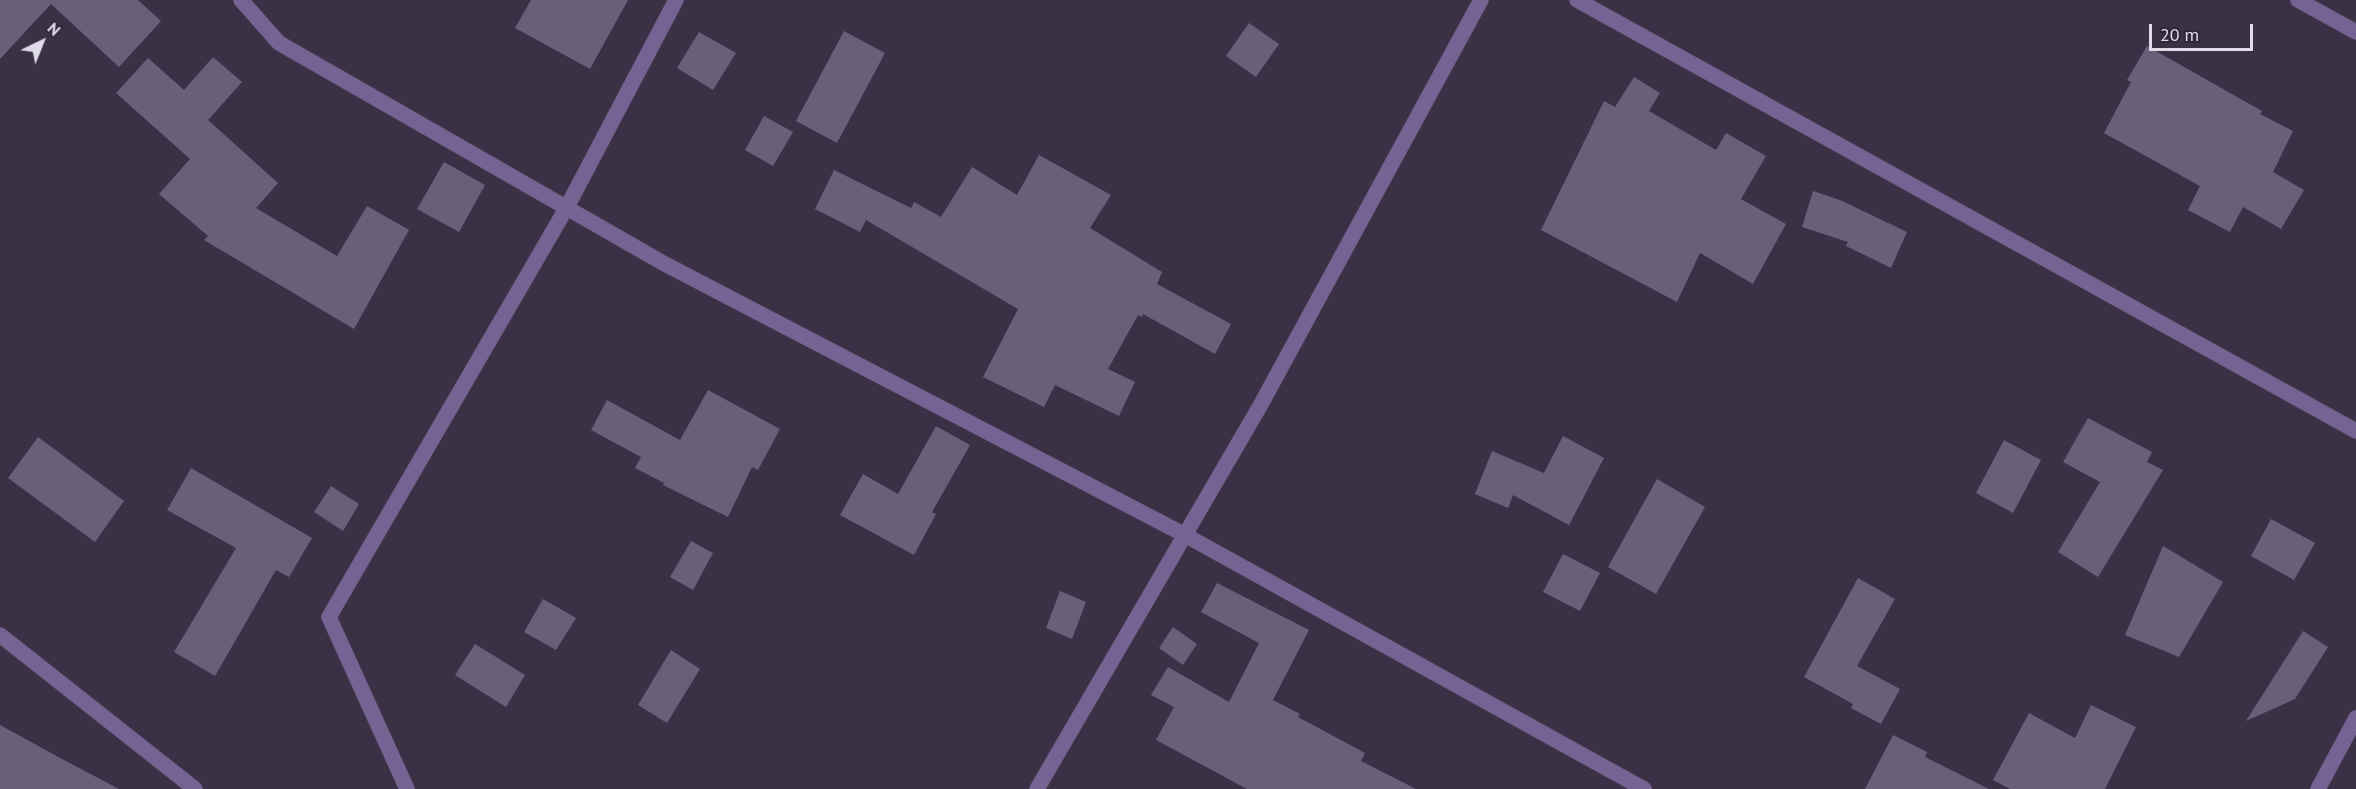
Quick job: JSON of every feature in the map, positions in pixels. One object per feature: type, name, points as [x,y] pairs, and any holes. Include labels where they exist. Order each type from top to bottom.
[{"type":"street","points":[[241,0],[279,43],[663,263],[1185,535],[1644,789]]},
{"type":"street","points":[[408,789],[329,616],[567,207],[676,0]]},
{"type":"street","points":[[1037,789],[1260,406],[1482,0]]},
{"type":"street","points":[[1577,0],[2356,431]]},
{"type":"street","points":[[2298,0],[2356,32]]},
{"type":"street","points":[[0,635],[195,789]]},
{"type":"street","points":[[2318,789],[2356,718]]},
{"type":"building","points":[[0,0],[138,0],[161,21],[119,67],[51,4],[0,59]]},
{"type":"building","points":[[531,0],[628,0],[590,69],[515,28]]},
{"type":"building","points":[[1249,23],[1279,44],[1256,77],[1226,56]]},
{"type":"building","points":[[844,31],[885,53],[837,143],[796,121]]},
{"type":"building","points":[[699,32],[736,53],[713,90],[677,68]]},
{"type":"building","points":[[2147,46],[2262,111],[2260,114],[2293,131],[2273,172],[2304,190],[2281,229],[2243,207],[2230,232],[2188,210],[2200,186],[2104,133],[2131,82],[2127,80]]},
{"type":"building","points":[[213,57],[242,82],[208,120],[278,183],[256,208],[337,256],[367,206],[409,230],[354,329],[204,240],[208,236],[159,194],[190,159],[116,93],[148,58],[184,90]]},
{"type":"building","points":[[1634,77],[1660,93],[1649,111],[1716,150],[1726,133],[1766,156],[1741,199],[1786,224],[1753,284],[1700,253],[1677,302],[1541,230],[1604,101],[1615,107]]},
{"type":"building","points":[[764,116],[793,132],[773,166],[745,150]]},
{"type":"building","points":[[1039,155],[1111,195],[1090,228],[1162,272],[1157,284],[1231,324],[1215,354],[1143,314],[1142,317],[1138,315],[1108,369],[1135,382],[1119,416],[1055,385],[1044,407],[983,377],[1018,309],[866,220],[860,232],[815,209],[834,170],[911,208],[914,202],[941,217],[972,167],[1017,195]]},
{"type":"building","points":[[444,162],[485,185],[459,232],[417,209]]},
{"type":"building","points":[[1813,191],[1840,200],[1907,232],[1891,268],[1846,246],[1848,242],[1802,227]]},
{"type":"building","points":[[708,390],[780,429],[758,470],[752,467],[728,517],[663,485],[664,483],[635,468],[641,457],[591,430],[607,400],[680,440]]},
{"type":"building","points":[[2088,418],[2152,452],[2147,462],[2163,470],[2098,577],[2058,552],[2100,482],[2063,462]]},
{"type":"building","points":[[936,426],[970,445],[932,512],[936,514],[914,555],[840,515],[863,474],[898,494]]},
{"type":"building","points":[[1563,436],[1604,458],[1569,525],[1513,495],[1508,508],[1475,494],[1492,451],[1544,473]]},
{"type":"building","points":[[38,437],[124,501],[95,542],[8,478]]},
{"type":"building","points":[[2004,440],[2041,460],[2013,513],[1976,493]]},
{"type":"building","points":[[191,468],[312,538],[289,577],[276,570],[215,676],[174,652],[236,548],[167,510]]},
{"type":"building","points":[[1657,479],[1705,507],[1656,594],[1608,567]]},
{"type":"building","points":[[331,486],[359,504],[343,531],[314,512]]},
{"type":"building","points":[[2271,519],[2315,543],[2294,580],[2251,556]]},
{"type":"building","points":[[691,541],[713,553],[693,590],[670,577]]},
{"type":"building","points":[[2163,546],[2223,582],[2179,657],[2125,635]]},
{"type":"building","points":[[1563,554],[1600,573],[1580,611],[1543,592]]},
{"type":"building","points":[[1858,578],[1895,599],[1857,666],[1900,689],[1881,724],[1851,708],[1853,704],[1804,677]]},
{"type":"building","points":[[1217,583],[1309,630],[1273,700],[1300,714],[1298,717],[1365,753],[1361,761],[1416,789],[1247,789],[1156,740],[1174,707],[1151,695],[1168,667],[1229,702],[1259,643],[1201,612]]},
{"type":"building","points":[[1060,591],[1086,602],[1072,639],[1046,628]]},
{"type":"building","points":[[543,599],[576,618],[556,650],[524,632]]},
{"type":"building","points":[[1173,627],[1197,644],[1183,665],[1159,648]]},
{"type":"building","points":[[2303,631],[2328,647],[2295,699],[2246,721]]},
{"type":"building","points":[[475,644],[525,675],[506,707],[455,675]]},
{"type":"building","points":[[671,650],[700,669],[667,723],[638,705]]},
{"type":"building","points":[[2091,705],[2136,727],[2105,789],[2010,789],[1993,780],[2029,713],[2075,738]]},
{"type":"building","points":[[0,725],[64,760],[119,789],[0,789]]},
{"type":"building","points":[[1893,735],[1927,752],[1925,757],[1989,789],[1865,789]]}]
